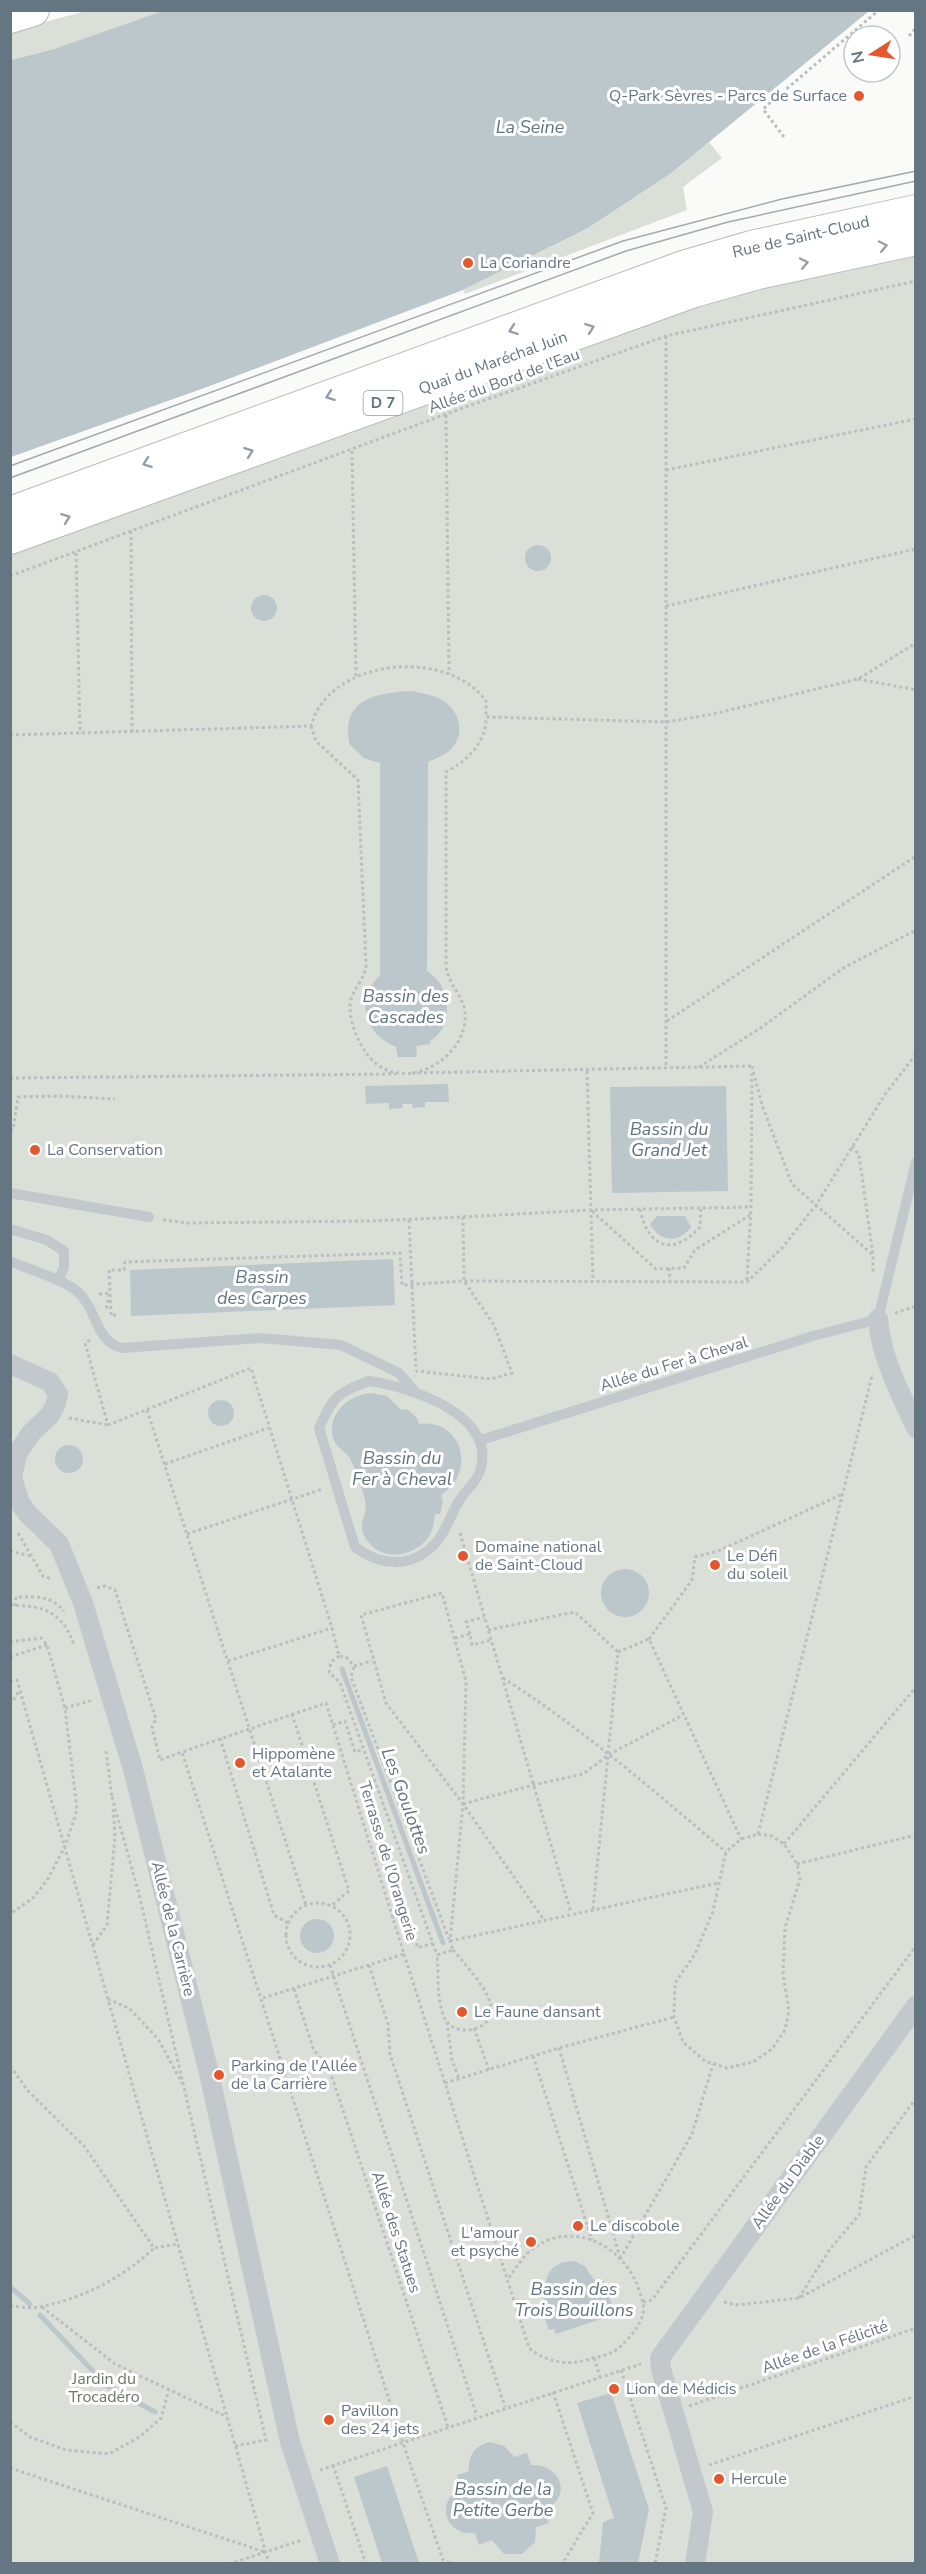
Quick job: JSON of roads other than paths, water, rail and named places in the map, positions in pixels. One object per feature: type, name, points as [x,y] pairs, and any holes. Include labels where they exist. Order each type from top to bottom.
[{"type":"main road","points":[[10,17],[33,10]]},
{"type":"main road","name":"Rue de Saint-Cloud","points":[[687,266],[751,247],[915,211]]},
{"type":"main road","name":"Quai du Maréchal Juin","points":[[10,538],[694,291],[758,273],[915,239]]},
{"type":"main road","name":"Quai du Maréchal Juin","points":[[10,513],[687,266]]},
{"type":"street","points":[[878,1319],[880,1340],[915,1428]]},
{"type":"street","name":"Allée de la Carrière","points":[[10,1364],[50,1382],[58,1394],[50,1415],[23,1443],[13,1465],[12,1478],[20,1503],[37,1524],[52,1535],[59,1544],[71,1573],[83,1603],[136,1778],[209,2073],[290,2442],[330,2564]]},
{"type":"street","name":"Allée du Diable","points":[[695,2564],[703,2512],[660,2358],[915,2006]]},
{"type":"lane","points":[[878,1319],[915,1162]]},
{"type":"lane","points":[[10,1194],[149,1217]]},
{"type":"lane","points":[[10,1228],[47,1240],[64,1251],[64,1267],[58,1281]]},
{"type":"lane","points":[[10,1261],[58,1281],[80,1294],[92,1312],[99,1329],[115,1347],[260,1338],[341,1345],[399,1373],[416,1394]]},
{"type":"lane","name":"Allée du Fer à Cheval","points":[[481,1440],[813,1336],[878,1319]]},
{"type":"lane","points":[[369,1381],[393,1384],[416,1394],[443,1405],[466,1421],[481,1440],[483,1460],[479,1474],[434,1545],[408,1561],[387,1563],[372,1559],[355,1547],[319,1428],[330,1404],[340,1392],[369,1381]]},
{"type":"water","name":"La Seine","points":[[166,10],[869,10],[853,24],[842,24],[842,33],[670,174],[588,228],[463,290],[207,387],[11,457],[11,60],[54,49]]},
{"type":"water","points":[[538,545],[547,549],[551,558],[547,567],[538,571],[529,567],[525,558],[529,549]]},
{"type":"water","points":[[264,595],[273,599],[277,608],[273,617],[264,621],[255,617],[251,608],[255,599]]},
{"type":"water","name":"Bassin des Cascades","points":[[412,691],[434,696],[447,703],[456,716],[459,730],[455,745],[449,751],[428,762],[427,971],[442,988],[447,1013],[442,1029],[430,1041],[430,1044],[416,1046],[417,1057],[398,1057],[396,1047],[376,1034],[370,1025],[366,1005],[367,995],[380,975],[380,763],[364,758],[350,745],[348,730],[350,717],[355,708],[363,702],[386,694]]},
{"type":"water","points":[[448,1084],[449,1102],[425,1102],[425,1107],[413,1108],[412,1104],[402,1104],[403,1108],[389,1109],[389,1103],[366,1104],[365,1086]]},
{"type":"water","name":"Bassin du Grand Jet","points":[[726,1086],[728,1191],[612,1193],[610,1087]]},
{"type":"water","points":[[657,1216],[685,1216],[691,1227],[681,1236],[669,1239],[659,1234],[650,1224]]},
{"type":"water","name":"Bassin des Carpes","points":[[393,1259],[395,1305],[131,1316],[130,1270]]},
{"type":"water","name":"Bassin du Fer à Cheval","points":[[371,1393],[387,1396],[401,1410],[407,1409],[417,1418],[419,1424],[434,1424],[445,1429],[460,1448],[459,1473],[452,1485],[441,1495],[443,1501],[440,1514],[435,1514],[429,1536],[421,1545],[407,1553],[383,1553],[365,1538],[362,1524],[366,1505],[362,1488],[349,1457],[337,1446],[332,1435],[333,1422],[342,1406],[353,1398]]},
{"type":"water","points":[[221,1400],[230,1404],[234,1413],[230,1422],[221,1426],[212,1422],[208,1413],[212,1404]]},
{"type":"water","points":[[69,1445],[79,1449],[83,1459],[79,1469],[69,1473],[59,1469],[55,1459],[59,1449]]},
{"type":"water","points":[[620,1569],[630,1569],[645,1579],[649,1593],[648,1602],[639,1613],[630,1617],[620,1617],[605,1607],[601,1598],[601,1588],[611,1573]]},
{"type":"water","points":[[317,1919],[329,1924],[334,1936],[329,1948],[317,1953],[305,1948],[300,1936],[305,1924]]},
{"type":"water","name":"Bassin des Trois Bouillons","points":[[574,2261],[585,2266],[594,2280],[597,2279],[599,2283],[604,2281],[613,2308],[608,2310],[610,2316],[556,2334],[554,2329],[549,2330],[540,2304],[545,2302],[543,2297],[547,2295],[546,2281],[551,2270],[560,2264]]},
{"type":"water","points":[[611,2393],[649,2509],[638,2563],[599,2563],[603,2522],[614,2518],[577,2403]]},
{"type":"water","name":"Bassin de la Petite Gerbe","points":[[490,2442],[504,2446],[514,2457],[527,2453],[531,2465],[550,2470],[560,2482],[559,2497],[545,2510],[549,2523],[536,2527],[535,2542],[522,2554],[504,2554],[492,2540],[479,2545],[475,2533],[457,2530],[447,2517],[448,2502],[461,2488],[457,2475],[469,2471],[473,2452]]},
{"type":"water","points":[[387,2466],[419,2563],[382,2563],[354,2477]]},
{"type":"waterway","name":"Les Goulottes","points":[[342,1669],[443,1943]]},
{"type":"waterway","points":[[10,2287],[30,2304]]},
{"type":"waterway","points":[[40,2315],[106,2385],[155,2412]]},
{"type":"tram line","points":[[10,466],[623,241],[782,199],[916,171]]},
{"type":"tram line","points":[[10,478],[626,251],[728,222],[916,181]]},
{"type":"place","name":"Q-Park Sèvres - Parcs de Surface","points":[[859,96]]},
{"type":"place","name":"La Coriandre","points":[[468,263]]},
{"type":"place","name":"La Conservation","points":[[35,1150]]},
{"type":"place","name":"Domaine national de Saint-Cloud","points":[[463,1556]]},
{"type":"place","name":"Le Défi du soleil","points":[[715,1565]]},
{"type":"place","name":"Hippomène et Atalante","points":[[240,1763]]},
{"type":"place","name":"Le Faune dansant","points":[[462,2012]]},
{"type":"place","name":"Parking de l'Allée de la Carrière","points":[[219,2075]]},
{"type":"place","name":"Le discobole","points":[[578,2226]]},
{"type":"place","name":"L'amour et psyché","points":[[531,2242]]},
{"type":"place","name":"Lion de Médicis","points":[[614,2389]]},
{"type":"place","name":"Pavillon des 24 jets","points":[[329,2420]]},
{"type":"place","name":"Hercule","points":[[719,2479]]},
{"type":"park label","name":"Jardin du Trocadéro","points":[[104,2388]]}]
